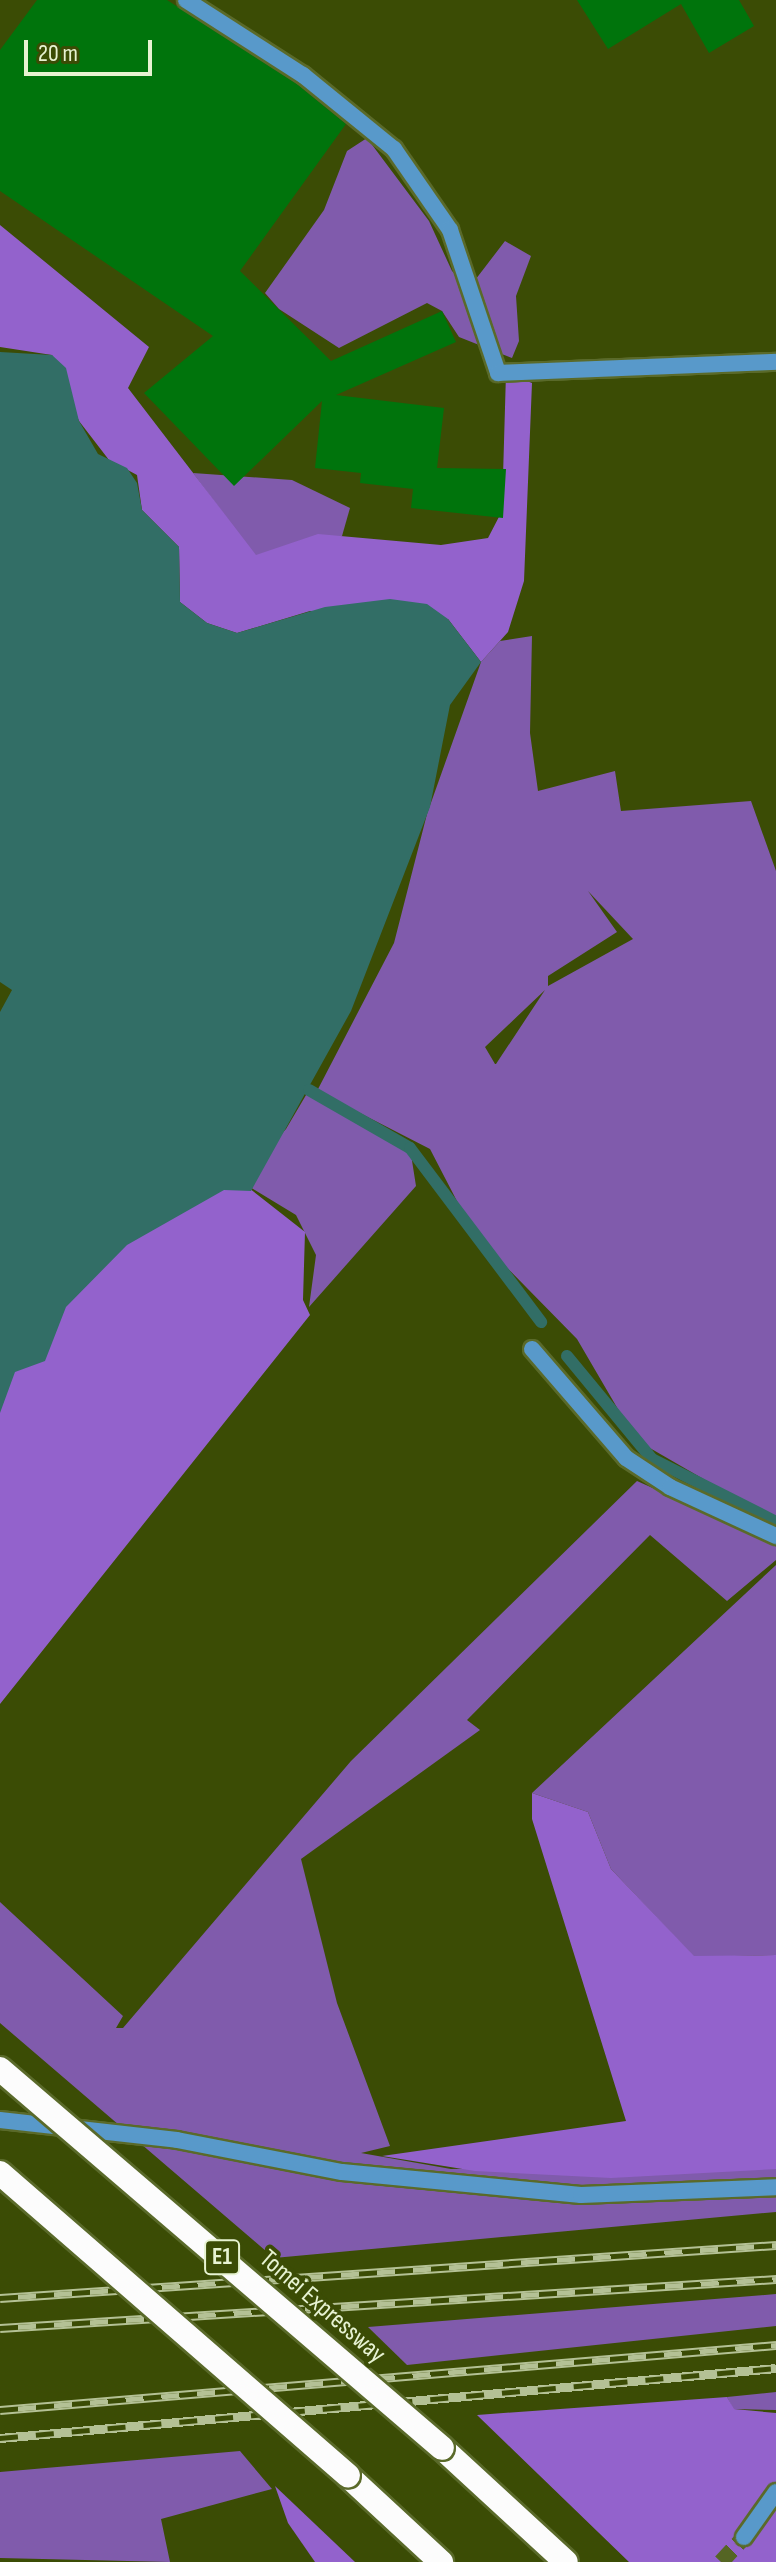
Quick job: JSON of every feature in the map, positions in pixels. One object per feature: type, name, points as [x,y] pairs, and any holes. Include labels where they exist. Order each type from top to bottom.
[{"type":"highway","name":"Tomei Expressway","points":[[0,2069],[442,2448],[566,2562]]},
{"type":"highway","points":[[0,2173],[348,2476],[441,2562]]},
{"type":"street","points":[[186,0],[303,75],[394,149],[450,230],[498,373],[776,362]]},
{"type":"street","points":[[532,1349],[626,1458],[670,1487],[776,1536]]},
{"type":"street","points":[[0,2120],[177,2140],[342,2172],[581,2195],[776,2187]]},
{"type":"street","points":[[744,2537],[776,2492]]},
{"type":"shaded area","points":[[367,138],[429,221],[452,271],[469,288],[505,241],[531,256],[516,296],[519,341],[512,358],[459,337],[442,311],[427,303],[339,348],[279,309],[265,293],[324,210],[347,151]]},
{"type":"shaded area","points":[[0,225],[149,347],[128,388],[256,555],[318,534],[441,545],[488,538],[502,511],[506,373],[532,383],[524,581],[508,632],[481,662],[448,619],[310,611],[237,633],[207,623],[180,602],[179,547],[142,510],[137,475],[109,460],[79,421],[52,355],[0,347]]},
{"type":"shaded area","points":[[193,473],[292,480],[350,508],[342,536],[255,556]]},
{"type":"shaded area","points":[[532,636],[530,733],[538,791],[615,771],[621,811],[751,801],[776,871],[776,1521],[636,1440],[577,1339],[474,1234],[430,1149],[317,1091],[394,943],[427,814],[481,662],[500,641]],"holes":[[[588,891],[633,939],[548,986],[548,976],[617,932]],[[545,990],[496,1064],[495,1064],[485,1047]]]},
{"type":"shaded area","points":[[309,1090],[410,1148],[416,1186],[309,1307],[316,1255],[296,1215],[240,1181],[286,1129]]},
{"type":"shaded area","points":[[240,1181],[305,1232],[303,1300],[310,1315],[0,1704],[0,1357],[90,1240]]},
{"type":"shaded area","points":[[637,1481],[776,1543],[776,1560],[727,1601],[650,1535],[467,1720],[480,1730],[301,1859],[337,2003],[390,2146],[361,2153],[451,2169],[776,2164],[776,2212],[274,2258],[0,2023],[0,1902],[123,2016],[116,2028],[123,2028],[351,1761]]},
{"type":"shaded area","points":[[776,1565],[776,1955],[694,1957],[611,1869],[588,1812],[532,1793]]},
{"type":"shaded area","points":[[532,1793],[588,1812],[611,1869],[694,1956],[776,1955],[776,2169],[611,2178],[475,2171],[382,2156],[626,2121],[532,1819]]},
{"type":"shaded area","points":[[776,2294],[776,2326],[407,2365],[368,2327]]},
{"type":"shaded area","points":[[776,2392],[776,2410],[733,2409],[727,2397]]},
{"type":"shaded area","points":[[727,2397],[734,2409],[776,2413],[776,2562],[629,2562],[477,2415]]},
{"type":"shaded area","points":[[240,2451],[272,2489],[161,2519],[170,2562],[0,2558],[0,2472]]},
{"type":"shaded area","points":[[275,2486],[355,2562],[315,2562],[288,2523]]},
{"type":"water","points":[[0,352],[52,355],[66,368],[79,421],[98,454],[127,468],[137,483],[142,510],[179,547],[180,602],[207,623],[237,633],[325,607],[390,599],[427,604],[448,619],[481,662],[450,705],[430,807],[351,1011],[251,1191],[224,1190],[127,1245],[66,1307],[45,1361],[15,1372],[0,1413],[0,1012],[12,990],[0,982]]},
{"type":"building","points":[[37,0],[167,0],[297,84],[346,124],[240,271],[331,361],[442,311],[456,342],[336,395],[444,408],[437,468],[506,469],[503,518],[411,508],[413,489],[360,483],[361,473],[315,468],[322,401],[234,486],[144,393],[213,336],[0,191],[0,50]]},
{"type":"building","points":[[577,0],[739,0],[754,26],[709,53],[681,4],[608,49]]},
{"type":"waterway","points":[[309,1090],[410,1148],[541,1322]]},
{"type":"waterway","points":[[567,1356],[652,1459],[776,1522]]},
{"type":"tunnel","points":[[721,2562],[744,2537]]},
{"type":"railway","points":[[0,2298],[776,2245]]},
{"type":"railway","points":[[0,2328],[776,2279]]},
{"type":"railway","points":[[0,2410],[776,2345]]},
{"type":"railway","points":[[0,2438],[776,2368]]}]
